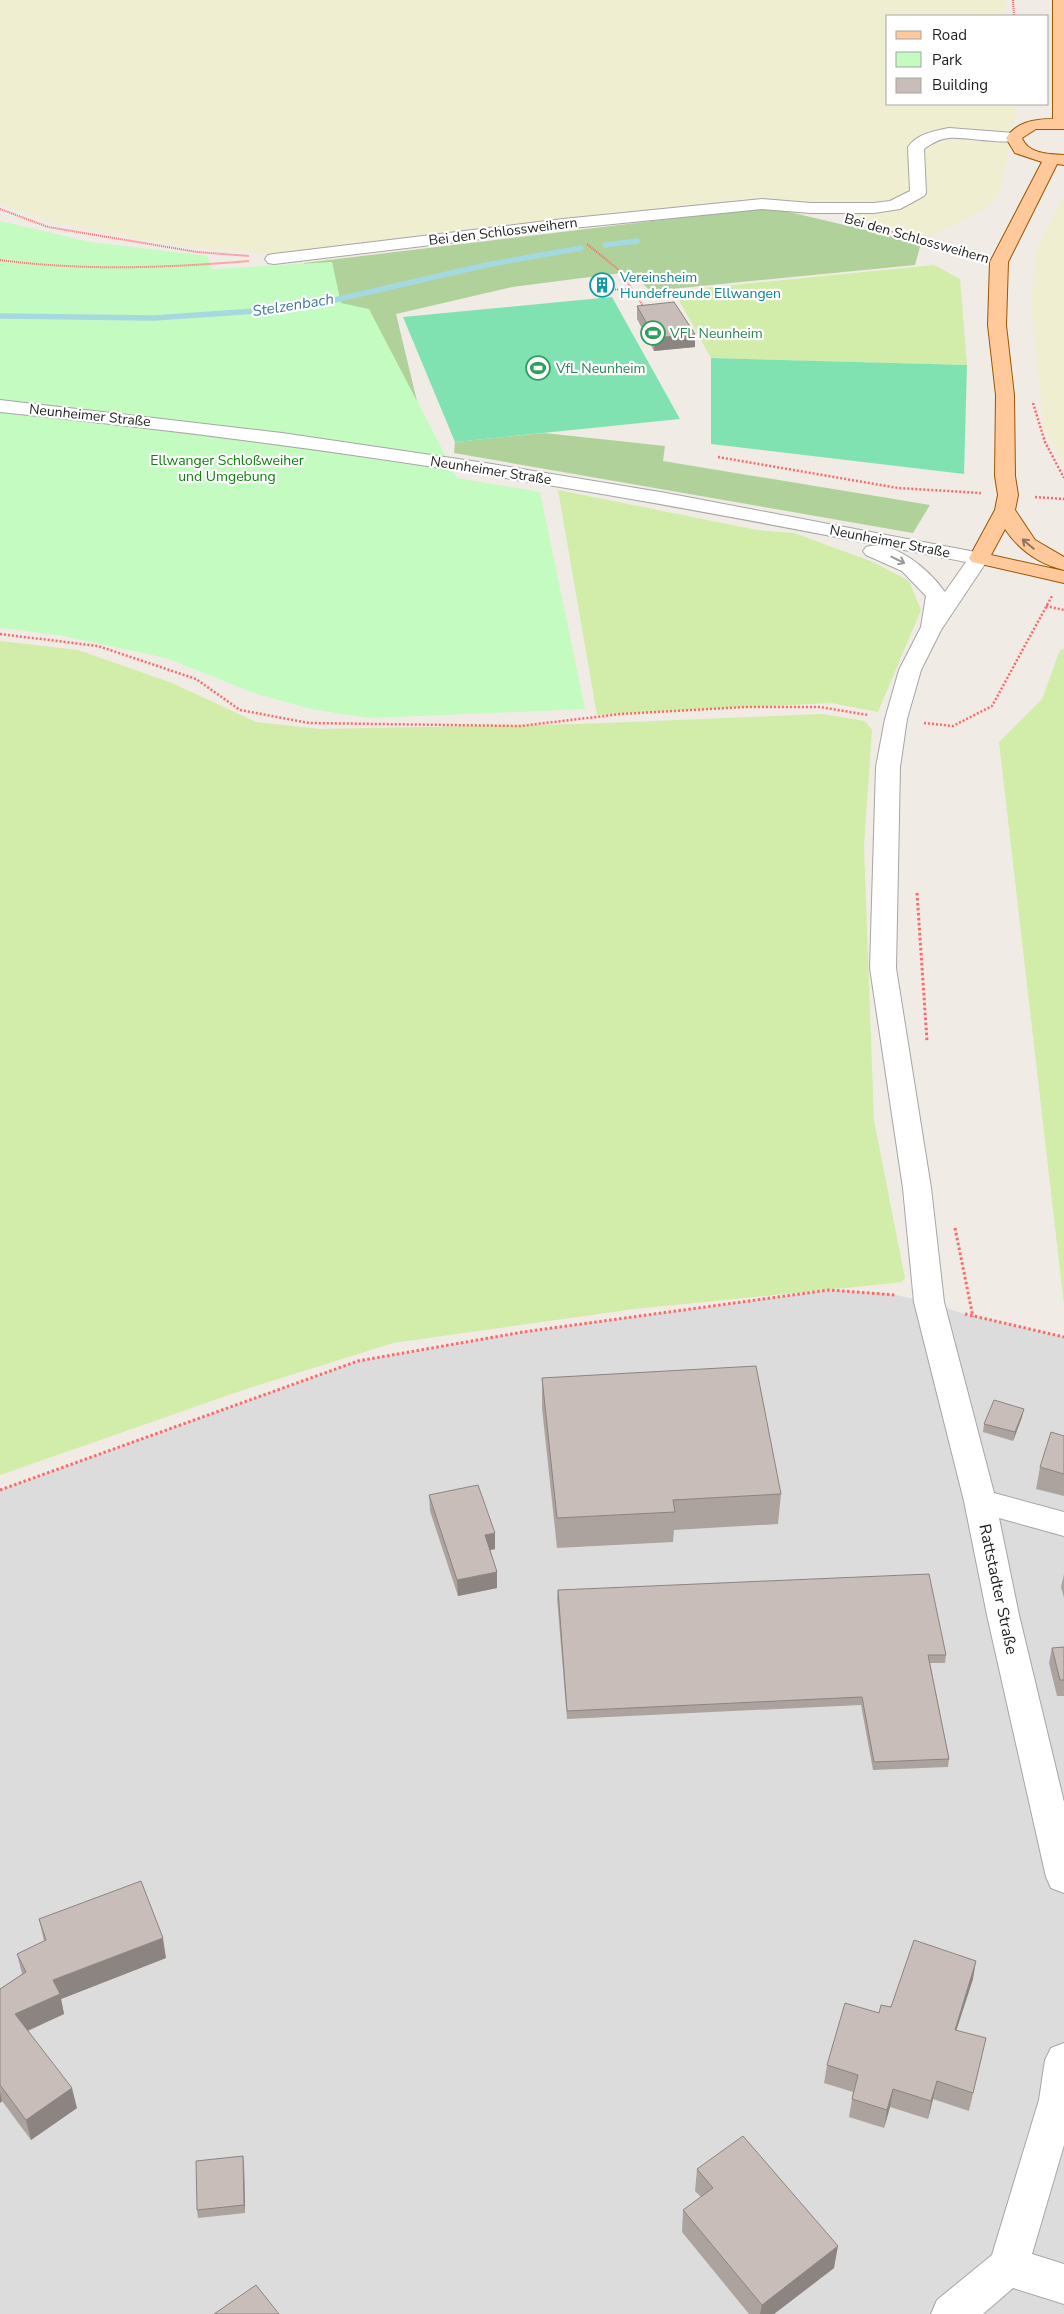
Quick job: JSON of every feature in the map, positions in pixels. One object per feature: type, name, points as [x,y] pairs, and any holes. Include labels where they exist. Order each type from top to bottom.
[{"type":"main road","points":[[1060,0],[1062,124],[1032,126],[1019,131],[1014,138],[1018,147],[1024,151],[1058,160],[1000,262],[997,325],[1006,395],[1006,503],[1018,536],[1041,556],[1064,564]]},
{"type":"main road","points":[[1006,503],[978,558],[1064,577]]},
{"type":"street","name":"Bei den Schlossweihern","points":[[274,259],[563,224],[762,204],[811,208],[874,208],[894,205],[908,200],[918,193],[916,147],[925,138],[953,133],[1014,138]]},
{"type":"street","name":"Neunheimer Straße","points":[[0,406],[301,441],[562,481],[978,558]]},
{"type":"street","points":[[803,525],[892,557],[911,566],[927,581],[937,596],[930,630]]},
{"type":"street","points":[[930,630],[978,558]]},
{"type":"street","name":"Rattstadter Straße","points":[[930,630],[910,670],[896,719],[888,767],[883,968],[917,1188],[929,1302],[980,1501],[1003,1615],[1064,1877]]},
{"type":"street","points":[[980,1501],[1064,1524]]},
{"type":"street","points":[[951,2314],[1008,2267],[1058,2100],[1064,2060]]},
{"type":"street","points":[[1008,2267],[1064,2284]]},
{"type":"path","points":[[1013,0],[1014,15]]},
{"type":"path","points":[[0,209],[48,226],[197,252],[274,259]]},
{"type":"path","points":[[563,224],[620,270],[643,307],[642,314]]},
{"type":"path","name":"Bei den Schlossweihern","points":[[885,230],[980,259],[1000,262]]},
{"type":"path","points":[[0,260],[47,268],[132,270],[274,259]]},
{"type":"path","points":[[599,290],[601,292],[632,289]]},
{"type":"path","points":[[643,307],[650,307]]},
{"type":"path","points":[[1032,398],[1037,424],[1047,448],[1064,478]]},
{"type":"path","points":[[718,458],[898,488],[1006,503]]},
{"type":"path","points":[[924,732],[926,724],[953,726],[992,706],[1052,596]]},
{"type":"path","points":[[1046,606],[1064,610]]},
{"type":"path","points":[[0,634],[98,646],[196,679],[240,710],[309,723],[520,726],[621,714],[745,707],[820,707],[896,719]]},
{"type":"path","points":[[916,884],[928,1047]]},
{"type":"path","points":[[954,1220],[973,1317],[1064,1337]]},
{"type":"path","points":[[0,1490],[358,1361],[523,1332],[829,1290],[886,1293],[929,1302]]},
{"type":"shaded area","points":[[0,0],[1005,0],[1006,15],[886,15],[886,105],[1017,105],[1000,192],[984,209],[931,236],[915,235],[799,201],[762,197],[522,224],[288,255],[157,242],[55,223],[0,204]]},
{"type":"shaded area","points":[[1064,195],[1064,466],[1044,428],[1031,301],[1036,251]]},
{"type":"shaded area","points":[[829,1290],[886,1293],[929,1302],[973,1317],[1064,1337],[1064,2314],[0,2314],[0,1490],[358,1361],[523,1332]]},
{"type":"green space","points":[[768,207],[921,243],[915,265],[651,291],[629,272],[512,287],[396,314],[423,426],[285,309],[304,263]]},
{"type":"green space","name":"Ellwanger Schloßweiher und Umgebung","points":[[0,221],[90,242],[207,256],[212,269],[332,262],[341,303],[369,309],[457,478],[540,492],[585,709],[369,718],[311,709],[254,693],[166,658],[59,635],[0,628]]},
{"type":"green space","points":[[934,265],[960,279],[967,365],[711,358],[674,291]]},
{"type":"green space","name":"VfL Neunheim","points":[[612,297],[680,419],[455,442],[403,317]]},
{"type":"green space","name":"VfL Neunheim","points":[[711,358],[967,365],[964,474],[711,444]]},
{"type":"green space","points":[[544,433],[665,446],[663,461],[930,505],[913,533],[454,453],[455,442]]},
{"type":"green space","points":[[558,490],[757,530],[794,533],[873,562],[909,581],[921,610],[878,712],[831,703],[597,715]]},
{"type":"green space","points":[[0,641],[78,650],[172,683],[256,722],[320,729],[580,724],[822,714],[865,721],[872,730],[864,846],[874,1121],[905,1278],[902,1282],[634,1309],[393,1343],[249,1388],[0,1475]]},
{"type":"green space","points":[[1064,649],[1064,1305],[999,742],[1042,699],[1060,650]]},
{"type":"building","points":[[674,302],[695,334],[655,338],[637,306]]},
{"type":"building","points":[[756,1366],[781,1494],[673,1500],[675,1512],[557,1518],[542,1378]]},
{"type":"building","points":[[994,1400],[1024,1409],[1015,1432],[984,1424]]},
{"type":"building","points":[[1051,1432],[1064,1436],[1064,1474],[1040,1467]]},
{"type":"building","points":[[478,1485],[495,1533],[485,1535],[497,1572],[457,1580],[429,1495]]},
{"type":"building","points":[[929,1574],[946,1655],[928,1655],[949,1759],[874,1762],[862,1697],[567,1711],[558,1590]]},
{"type":"building","points":[[1064,1647],[1064,1680],[1060,1680],[1052,1648]]},
{"type":"building","points":[[141,1881],[163,1938],[53,1980],[60,1994],[15,2014],[72,2088],[26,2120],[0,2085],[0,1989],[26,1972],[17,1954],[46,1940],[39,1919]]},
{"type":"building","points":[[914,1940],[976,1961],[955,2030],[986,2038],[973,2093],[937,2081],[931,2101],[893,2089],[887,2110],[852,2099],[858,2075],[827,2065],[845,2003],[879,2013],[881,2005],[891,2007]]},
{"type":"building","points":[[743,2136],[838,2246],[762,2305],[683,2210],[713,2188],[697,2169]]},
{"type":"building","points":[[243,2156],[244,2205],[197,2210],[196,2161]]},
{"type":"building","points":[[256,2285],[279,2314],[214,2314]]},
{"type":"waterway","name":"Stelzenbach","points":[[605,245],[637,241]]},
{"type":"waterway","name":"Stelzenbach","points":[[0,316],[154,318],[269,310],[326,302],[486,265],[581,248]]},
{"type":"place","name":"Vereinsheim Hundefreunde Ellwangen","points":[[602,285]]},
{"type":"place","name":"VFL Neunheim","points":[[653,333]]},
{"type":"place","name":"VfL Neunheim","points":[[538,368]]}]
